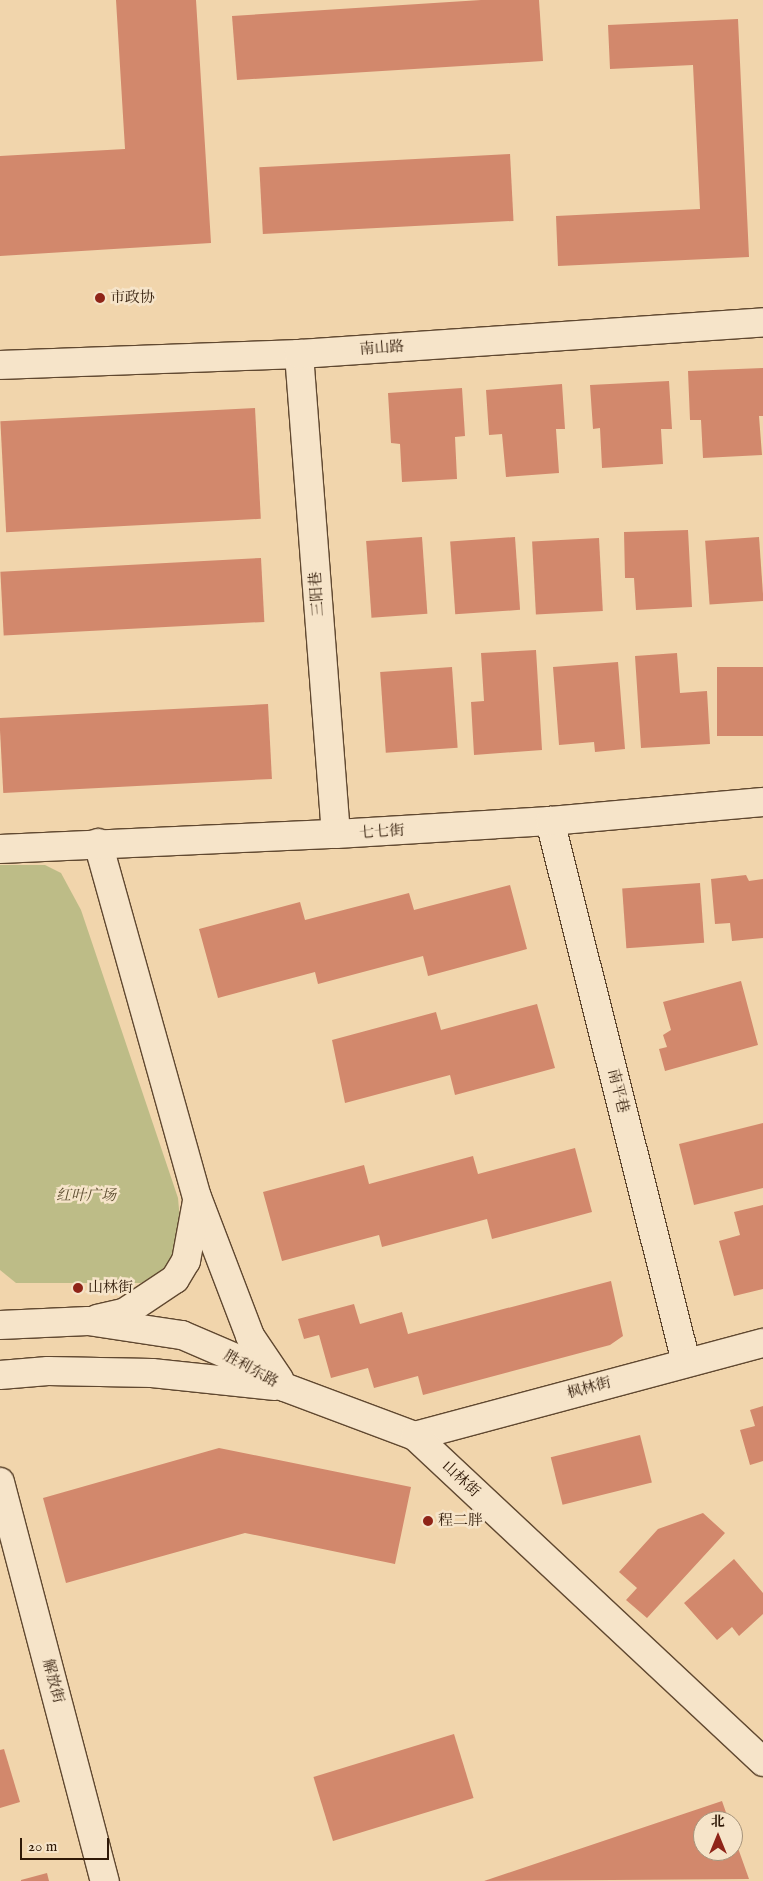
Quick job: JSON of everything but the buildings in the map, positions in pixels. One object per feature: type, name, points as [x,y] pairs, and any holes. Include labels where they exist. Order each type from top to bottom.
[{"type":"street","name":"南山路","points":[[0,365],[299,354],[763,322]]},
{"type":"street","name":"三阳巷","points":[[299,354],[336,834]]},
{"type":"street","name":"七七街","points":[[0,848],[336,834],[550,821],[763,802]]},
{"type":"street","name":"南平巷","points":[[550,821],[686,1362]]},
{"type":"street","points":[[98,843],[197,1197],[250,1336],[284,1387]]},
{"type":"street","points":[[88,1321],[124,1313],[175,1279],[186,1261],[197,1197]]},
{"type":"street","name":"胜利东路","points":[[0,1325],[88,1321],[182,1335],[240,1360],[284,1387]]},
{"type":"street","name":"枫林街","points":[[416,1436],[686,1362],[763,1343]]},
{"type":"street","name":"胜利东路","points":[[0,1375],[48,1370],[152,1373],[284,1387]]},
{"type":"street","name":"山林街","points":[[284,1387],[416,1436],[763,1762]]},
{"type":"street","name":"解放街","points":[[0,1482],[105,1881]]},
{"type":"green space","name":"红叶广场","points":[[0,865],[45,865],[61,873],[81,910],[178,1198],[181,1232],[175,1259],[160,1273],[141,1283],[16,1283],[0,1270]]},
{"type":"place","name":"市政协","points":[[100,298]]},
{"type":"place","name":"山林街","points":[[78,1288]]},
{"type":"place","name":"程二胖","points":[[428,1521]]}]
